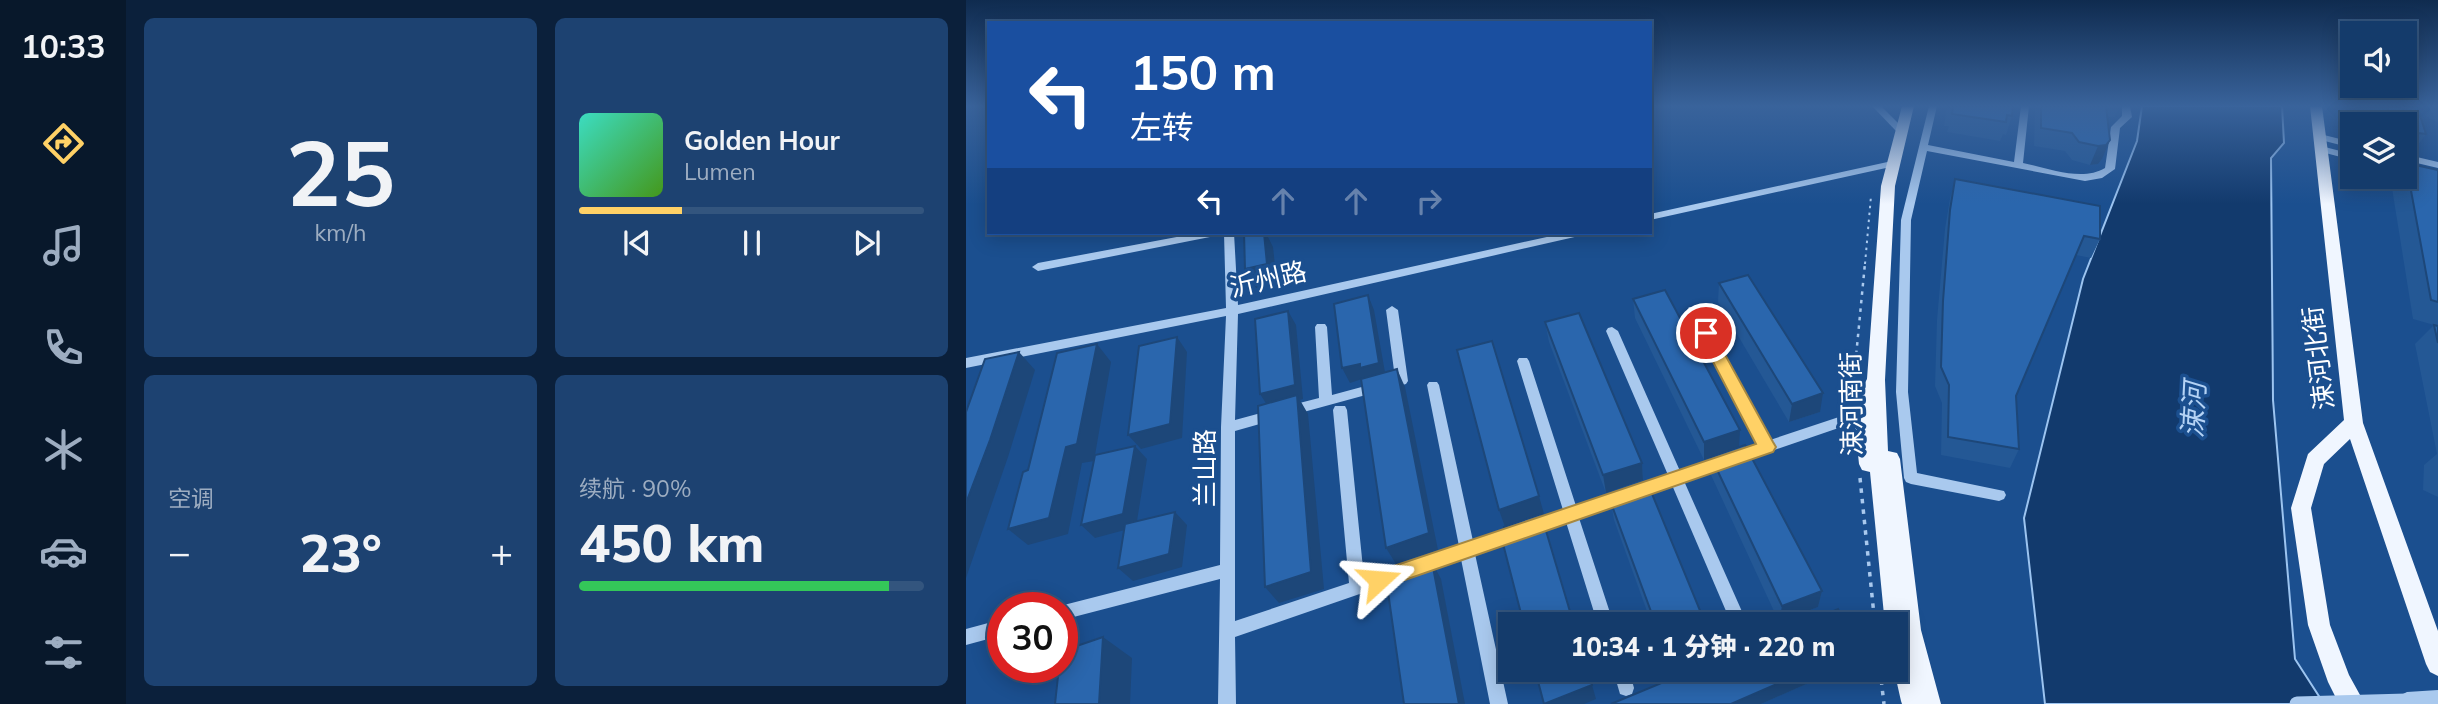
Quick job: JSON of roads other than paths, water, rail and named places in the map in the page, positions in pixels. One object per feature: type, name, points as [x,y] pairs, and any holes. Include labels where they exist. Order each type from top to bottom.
[{"type":"main road","name":"涑河南街","points":[[1876,380],[1888,186],[1899,139]]},
{"type":"main road","name":"涑河北街","points":[[2320,139],[2354,423],[2315,460],[2301,508],[2319,625],[2340,682],[2353,704]]},
{"type":"main road","points":[[1876,380],[1862,406],[1886,612]]},
{"type":"main road","points":[[1876,380],[1886,412],[1901,568],[1910,630],[1914,703]]},
{"type":"main road","points":[[2354,423],[2438,664]]},
{"type":"main road","points":[[1902,682],[1914,703]]},
{"type":"street","points":[[1924,139],[1906,220],[1902,392],[1910,478],[1999,495]]},
{"type":"street","points":[[2018,165],[2021,139]]},
{"type":"street","points":[[1922,147],[2085,178],[2099,176],[2110,169],[2114,139]]},
{"type":"street","points":[[2321,143],[2340,144]]},
{"type":"street","points":[[2321,143],[2340,152]]},
{"type":"street","points":[[2417,160],[2438,165]]},
{"type":"street","points":[[1652,217],[1892,164]]},
{"type":"street","points":[[1038,267],[1205,235]]},
{"type":"street","name":"兰山路","points":[[1227,704],[1228,427],[1232,310],[1230,235]]},
{"type":"street","name":"沂州路","points":[[966,363],[1232,310],[1570,235]]},
{"type":"street","points":[[1228,427],[1402,381],[1391,310]]},
{"type":"street","points":[[1693,310],[1767,447]]},
{"type":"street","points":[[1321,327],[1326,400]]},
{"type":"street","points":[[1612,331],[1734,612]]},
{"type":"street","points":[[1523,361],[1602,612]]},
{"type":"street","points":[[1433,385],[1499,704]]},
{"type":"street","points":[[1340,410],[1357,588]]},
{"type":"street","points":[[1227,632],[1854,417]]},
{"type":"street","points":[[1078,608],[1228,570]]},
{"type":"street","points":[[966,637],[987,631]]},
{"type":"street","points":[[1624,682],[1626,688]]},
{"type":"street","points":[[2297,704],[2438,698]]},
{"type":"water","name":"涑河","points":[[2137,139],[2284,139],[2284,143],[2271,158],[2273,400],[2295,659],[2324,704],[2045,704],[2024,518],[2083,279]]}]
